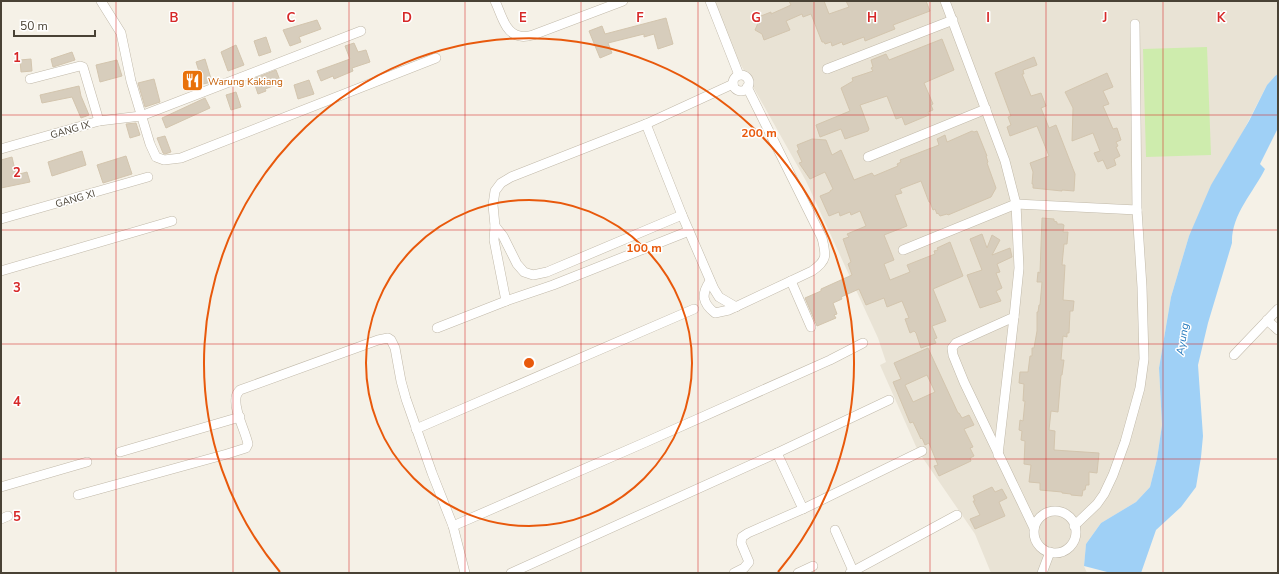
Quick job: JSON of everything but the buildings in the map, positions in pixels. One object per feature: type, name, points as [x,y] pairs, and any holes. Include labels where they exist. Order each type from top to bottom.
[{"type":"street","points":[[101,1],[121,32],[131,81],[150,144],[156,157],[164,160],[181,158],[436,58]]},
{"type":"street","points":[[495,1],[508,29],[514,34],[522,37],[533,35],[623,1]]},
{"type":"street","points":[[710,1],[739,75],[742,75],[748,81],[747,87],[822,238],[824,246],[824,260],[821,265],[812,271],[736,307],[722,312],[715,313],[707,304],[703,293],[710,281]]},
{"type":"street","points":[[945,1],[1005,161],[1016,204],[1019,268],[998,455]]},
{"type":"street","points":[[827,69],[953,20]]},
{"type":"street","points":[[1074,526],[1097,504],[1107,487],[1125,442],[1140,388],[1143,352],[1142,287],[1137,210],[1135,24]]},
{"type":"street","name":"GANG IX","points":[[1,149],[99,121],[141,116],[361,31]]},
{"type":"street","points":[[30,80],[80,66],[83,67],[99,121]]},
{"type":"street","points":[[733,84],[734,78],[739,75]]},
{"type":"street","points":[[733,84],[741,90],[747,87]]},
{"type":"street","points":[[506,301],[494,240],[495,226],[493,199],[495,191],[501,183],[511,177],[646,124],[733,84]]},
{"type":"street","points":[[868,157],[986,109]]},
{"type":"street","points":[[646,124],[710,281],[719,296],[736,307]]},
{"type":"street","name":"GANG XI","points":[[1,219],[148,177]]},
{"type":"street","points":[[903,250],[1016,204],[1137,210]]},
{"type":"street","points":[[495,226],[503,236],[517,264],[524,272],[533,275],[547,272],[682,215]]},
{"type":"street","points":[[1,271],[172,221]]},
{"type":"street","points":[[437,328],[689,231]]},
{"type":"street","points":[[496,252],[509,249]]},
{"type":"street","points":[[547,272],[552,285]]},
{"type":"street","points":[[791,281],[811,327]]},
{"type":"street","points":[[416,428],[694,309]]},
{"type":"street","points":[[1234,355],[1278,309]]},
{"type":"street","points":[[1014,317],[964,339],[956,343],[952,348],[953,355],[964,382],[1034,528],[1034,536],[1038,543],[1043,549],[1050,552],[1062,551],[1072,544],[1074,538],[1074,526],[1068,516],[1062,512],[1050,511],[1040,517],[1034,528]]},
{"type":"street","points":[[1267,320],[1278,330]]},
{"type":"street","points":[[78,495],[246,448],[248,444],[247,437],[235,398],[240,390],[378,340],[388,338],[391,340],[395,348],[401,381],[416,428],[453,526],[465,573]]},
{"type":"street","points":[[453,526],[864,344]]},
{"type":"street","points":[[511,573],[777,453],[889,400]]},
{"type":"street","points":[[120,452],[240,417]]},
{"type":"street","points":[[734,573],[744,568],[749,562],[741,543],[742,537],[748,533],[803,509],[922,451]]},
{"type":"street","points":[[777,453],[803,509]]},
{"type":"street","points":[[1,487],[87,462]]},
{"type":"street","points":[[835,530],[852,573],[876,558],[957,515]]},
{"type":"street","points":[[1042,573],[1050,552]]},
{"type":"street","points":[[798,573],[814,566]]},
{"type":"shaded area","points":[[705,1],[1278,1],[1278,74],[1267,85],[1189,236],[1171,297],[1159,368],[1162,425],[1157,459],[1150,487],[1136,502],[1101,523],[1086,544],[1084,566],[1087,573],[991,573],[975,534],[918,451],[880,365],[886,362],[878,338],[806,181]]},
{"type":"green space","points":[[1207,47],[1211,155],[1146,157],[1143,49]]},
{"type":"water","name":"Ayung","points":[[1278,74],[1278,128],[1260,164],[1265,169],[1244,204],[1235,223],[1232,243],[1208,323],[1198,365],[1203,436],[1196,487],[1181,507],[1156,530],[1141,573],[1111,573],[1084,566],[1086,544],[1101,523],[1136,502],[1150,487],[1157,459],[1162,425],[1159,368],[1171,297],[1189,236],[1211,185],[1249,121],[1267,85]]},
{"type":"place","name":"Warung Kakiang","points":[[192,81]]}]
